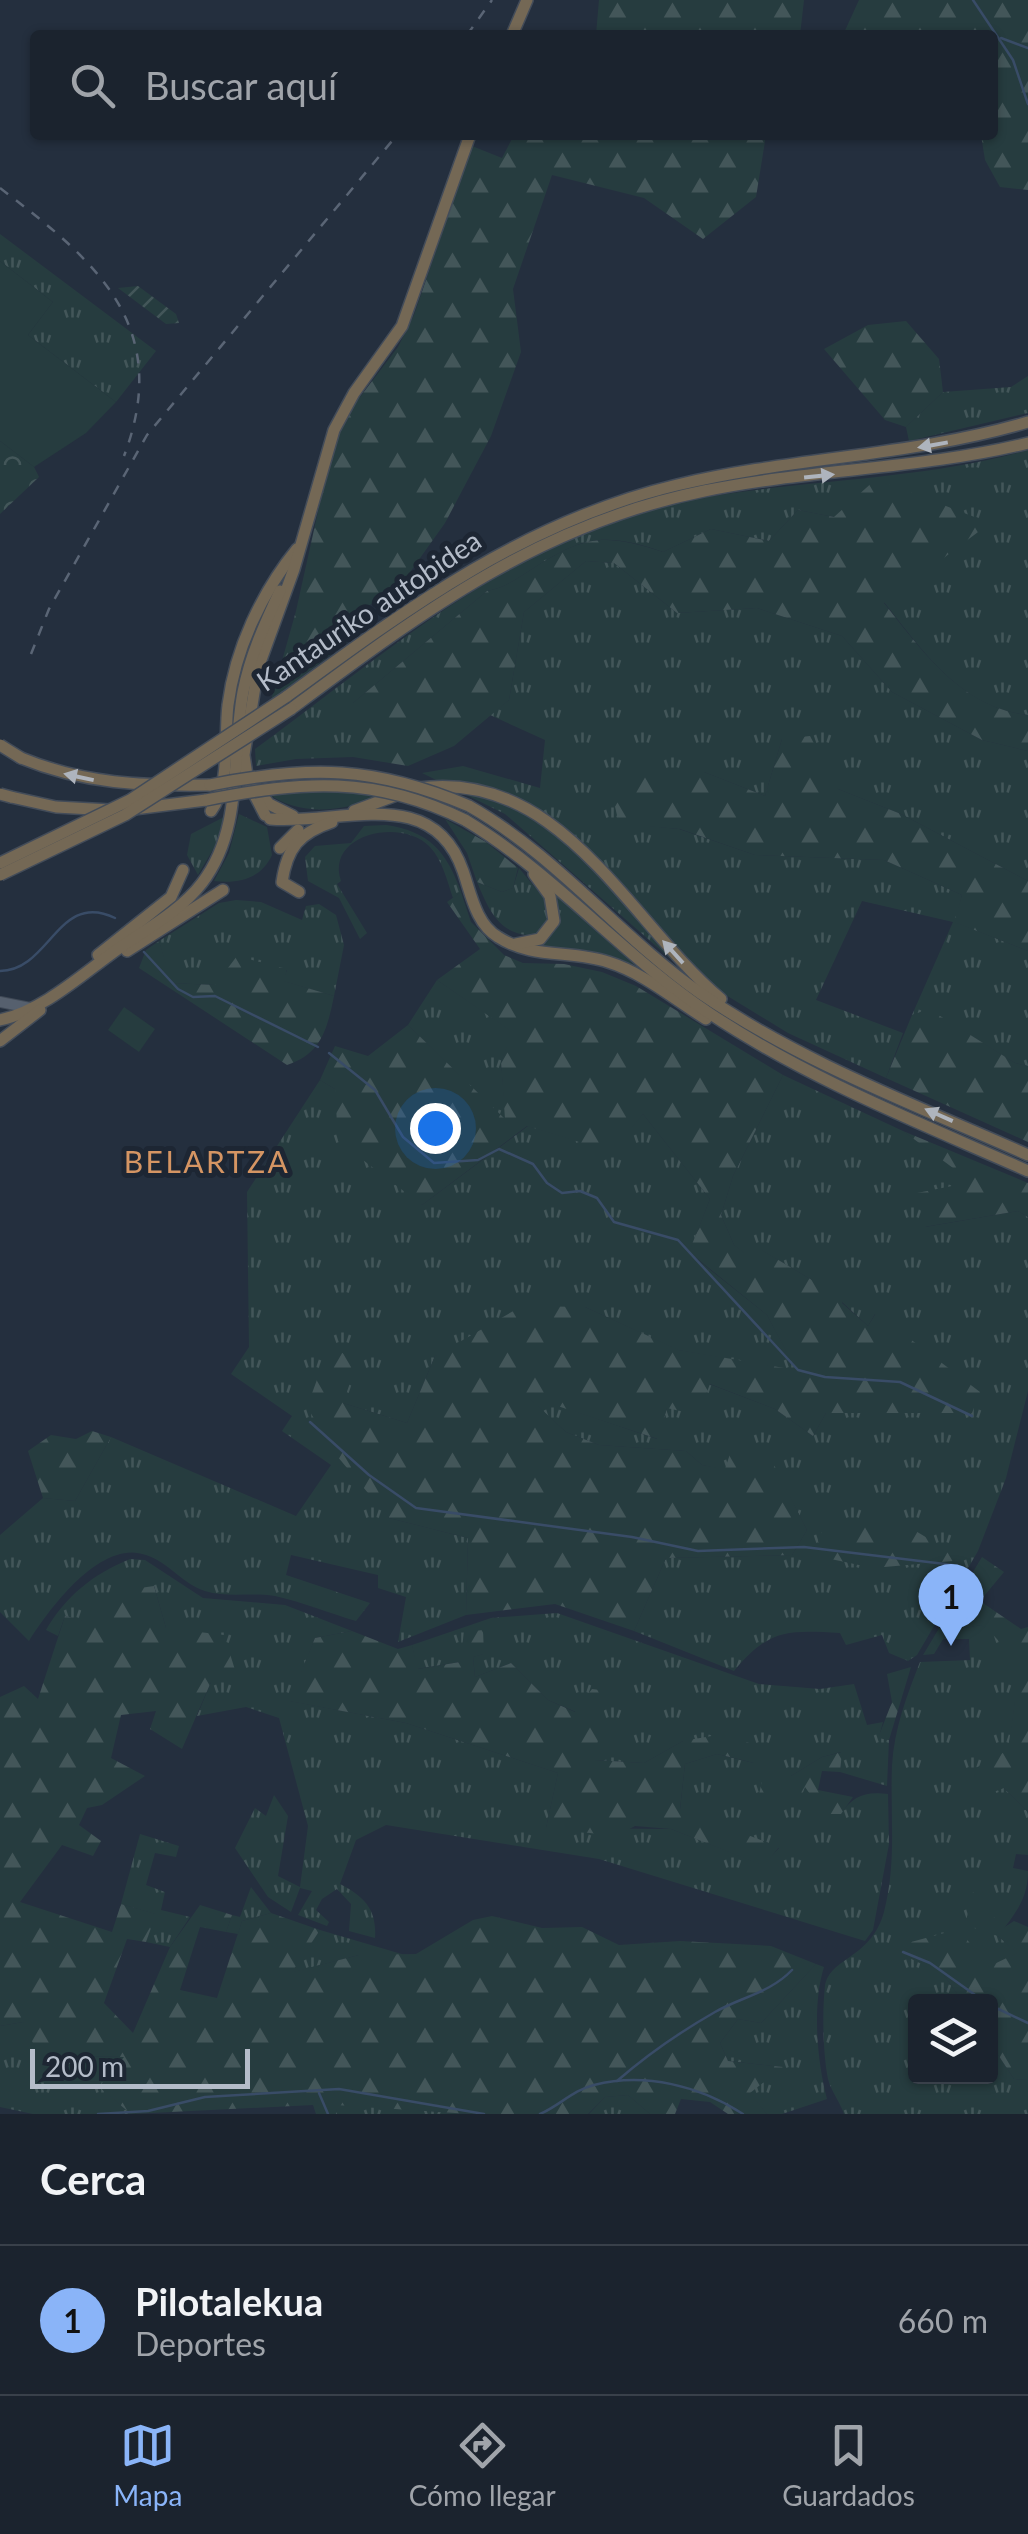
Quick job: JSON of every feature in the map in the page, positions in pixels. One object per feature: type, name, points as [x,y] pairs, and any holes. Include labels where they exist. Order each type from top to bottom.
[{"type":"highway","points":[[514,30],[527,0]]},
{"type":"highway","points":[[468,140],[402,326],[354,393],[334,430],[258,668],[248,718],[245,768],[268,817],[406,815],[436,828],[452,847],[484,924],[510,944],[529,951],[612,963],[751,1046],[1028,1171]]},
{"type":"highway","name":"Kantauriko autobidea","points":[[0,862],[130,800],[288,703],[449,580],[584,514],[676,485],[972,438],[1028,422]]},
{"type":"highway","name":"Kantauriko autobidea","points":[[0,874],[125,815],[450,595],[501,564],[586,526],[703,491],[977,455],[1028,442]]},
{"type":"highway","points":[[209,805],[221,792],[228,702],[246,640],[282,568],[300,546]]},
{"type":"highway","points":[[58,991],[186,900],[216,862],[232,817],[240,718],[250,662],[300,546]]},
{"type":"highway","points":[[248,718],[249,763],[258,792],[276,809],[302,819]]},
{"type":"highway","points":[[0,746],[66,775],[113,784],[210,785],[270,773],[339,770],[410,782],[469,806],[544,859],[661,964],[743,1019],[798,1051],[1028,1155]]},
{"type":"highway","points":[[5,796],[56,807],[110,810],[209,805],[320,782],[408,796],[465,820],[522,858],[658,976],[794,1065]]},
{"type":"highway","points":[[320,818],[366,809],[410,790],[444,785],[507,797],[530,809],[580,849],[696,978],[743,1019]]},
{"type":"highway","points":[[280,848],[302,828],[362,817]]},
{"type":"highway","points":[[299,892],[282,882],[292,846],[305,832],[335,821]]},
{"type":"highway","points":[[510,944],[540,939],[554,920],[550,896],[522,858]]},
{"type":"highway","points":[[0,1041],[171,897],[183,870]]},
{"type":"highway","points":[[0,1020],[38,1008],[224,890]]},
{"type":"highway","points":[[38,1008],[78,977]]},
{"type":"main road","points":[[0,1002],[18,1009],[38,1008]]},
{"type":"green space","points":[[599,0],[804,0],[801,30],[596,30]]},
{"type":"green space","points":[[859,0],[1028,0],[1028,190],[1000,187],[985,160],[982,140],[998,140],[998,30],[845,30]]},
{"type":"green space","points":[[511,140],[765,140],[756,197],[703,239],[644,198],[552,175],[513,289],[521,352],[491,436],[445,523],[398,589],[359,611],[366,628],[271,700],[296,611],[331,453],[344,418],[398,347],[414,315],[472,146],[502,158]]},
{"type":"green space","points":[[0,234],[156,351],[116,402],[28,335],[53,302],[0,261]]},
{"type":"green space","points":[[0,261],[53,302],[28,335],[116,402],[86,433],[34,467],[0,441]]},
{"type":"green space","points":[[138,286],[176,314],[179,323],[166,324],[118,288]]},
{"type":"green space","points":[[906,321],[939,359],[943,392],[906,427],[885,420],[824,349],[868,325]]},
{"type":"green space","points":[[1028,376],[1028,413],[909,441],[906,427],[943,392],[1011,387]]},
{"type":"green space","points":[[0,441],[34,467],[39,477],[0,514]]},
{"type":"green space","points":[[1028,450],[1028,715],[1004,710],[963,689],[929,657],[884,602],[989,523],[834,517],[798,510],[769,541],[711,529],[663,552],[608,540],[564,551],[509,583],[487,591],[353,703],[353,757],[296,759],[256,766],[255,749],[415,630],[525,561],[584,533],[646,511],[713,496],[911,473]]},
{"type":"green space","points":[[876,479],[990,523],[884,603],[929,658],[964,689],[1004,710],[1028,715],[1028,751],[982,740],[892,692],[842,636],[757,608],[677,613],[614,563],[586,561],[524,612],[509,700],[454,746],[408,766],[353,757],[353,703],[487,591],[509,583],[564,550],[608,540],[663,552],[711,529],[769,541],[798,510],[834,517]]},
{"type":"green space","points":[[586,561],[614,563],[677,613],[757,608],[842,636],[892,692],[982,740],[1028,751],[1028,881],[901,814],[838,789],[782,739],[765,796],[704,772],[619,823],[679,829],[755,855],[884,860],[962,895],[955,922],[1028,951],[1028,1066],[1015,1063],[929,1010],[912,1015],[953,922],[862,901],[816,1000],[903,1033],[886,1078],[788,1033],[680,967],[505,814],[422,773],[463,766],[540,788],[545,740],[490,715],[509,700],[524,612]]},
{"type":"green space","points":[[810,736],[838,789],[901,814],[1028,881],[1028,951],[954,922],[962,895],[884,860],[755,855],[680,829],[619,824],[608,776],[704,772],[765,796],[782,739]]},
{"type":"green space","points":[[359,792],[376,798],[320,809],[292,805],[267,793]]},
{"type":"green space","points":[[239,814],[267,827],[272,855],[255,875],[232,882],[214,881],[229,853]]},
{"type":"green space","points":[[224,817],[215,846],[198,875],[187,855],[191,834]]},
{"type":"green space","points":[[445,819],[486,842],[518,868],[513,888],[502,892],[477,882],[467,853]]},
{"type":"green space","points":[[386,825],[414,832],[434,846],[461,892],[453,898],[438,858],[417,838],[402,833],[369,835],[344,852],[339,865],[341,881],[337,884],[367,933],[360,939],[339,898],[308,881],[305,857],[315,846],[351,843],[364,826]]},
{"type":"green space","points":[[519,868],[542,896],[555,894],[639,969],[589,951],[535,947],[531,935],[503,925],[490,910],[477,882],[502,892],[513,888]]},
{"type":"green space","points":[[461,892],[471,922],[504,955],[523,963],[564,964],[602,972],[636,986],[783,1075],[733,1176],[721,1215],[734,1245],[753,1259],[760,1249],[812,1280],[820,1265],[851,1284],[842,1303],[868,1326],[876,1313],[980,1392],[972,1413],[826,1413],[813,1436],[775,1409],[710,1384],[698,1415],[667,1408],[658,1439],[527,1396],[566,1432],[599,1445],[686,1451],[702,1465],[725,1469],[734,1442],[767,1451],[807,1530],[792,1555],[666,1558],[634,1631],[555,1604],[466,1615],[468,1538],[389,1518],[337,1456],[307,1407],[329,1347],[358,1360],[343,1403],[407,1423],[435,1356],[522,1306],[585,1307],[679,1350],[796,1370],[767,1315],[689,1252],[710,1199],[643,1114],[612,1152],[527,1126],[422,1205],[338,1141],[335,1089],[320,1080],[335,1046],[368,1056],[408,1025],[505,1119],[501,1062],[512,1032],[437,980],[480,949],[447,902]]},
{"type":"green space","points":[[261,902],[302,920],[306,906],[319,904],[336,915],[344,945],[334,996],[283,981],[287,970],[215,985],[171,983],[159,941],[219,903]]},
{"type":"green space","points":[[159,941],[172,983],[215,985],[237,956],[287,969],[284,981],[334,996],[321,1039],[308,1054],[287,1065],[139,968],[146,950]]},
{"type":"green space","points":[[437,980],[513,1032],[501,1062],[506,1121],[408,1025]]},
{"type":"green space","points":[[124,1007],[155,1029],[139,1052],[108,1030]]},
{"type":"green space","points":[[929,1009],[1015,1063],[1028,1066],[1028,1142],[886,1078],[912,1015]]},
{"type":"green space","points":[[783,1075],[903,1131],[974,1182],[925,1227],[1018,1211],[1028,1217],[1028,1391],[1006,1478],[978,1551],[917,1655],[908,1661],[889,1653],[882,1635],[846,1645],[840,1633],[806,1632],[769,1640],[734,1671],[634,1631],[666,1558],[792,1555],[807,1530],[766,1451],[726,1470],[702,1465],[686,1451],[599,1445],[566,1432],[524,1394],[657,1439],[667,1408],[709,1384],[775,1409],[813,1436],[826,1413],[972,1412],[875,1314],[868,1326],[842,1302],[850,1284],[812,1280],[761,1250],[753,1260],[734,1245],[721,1215],[733,1176]]},
{"type":"green space","points":[[320,1080],[335,1089],[422,1205],[528,1126],[611,1151],[643,1114],[710,1199],[689,1253],[767,1315],[797,1371],[678,1350],[585,1307],[435,1356],[407,1423],[343,1403],[308,1407],[389,1518],[468,1538],[466,1615],[398,1642],[406,1597],[378,1588],[378,1575],[291,1555],[286,1575],[370,1603],[356,1621],[275,1596],[205,1591],[154,1558],[129,1553],[94,1566],[78,1580],[29,1641],[0,1612],[0,1535],[43,1498],[75,1501],[111,1437],[296,1516],[331,1465],[282,1431],[292,1416],[231,1374],[249,1347],[247,1192]]},
{"type":"green space","points":[[903,1131],[1028,1183],[1028,1217],[1018,1211],[924,1227],[917,1193],[972,1182]]},
{"type":"green space","points":[[92,1431],[111,1437],[75,1501],[43,1498],[28,1451],[51,1435],[76,1439]]},
{"type":"green space","points":[[899,1521],[964,1560],[873,1568],[812,1555],[825,1524],[872,1527]]},
{"type":"green space","points":[[982,1557],[1004,1572],[980,1601],[1021,1629],[1028,1627],[1028,1812],[1004,1788],[991,1793],[974,1769],[1008,1750],[1015,1680],[1006,1651],[981,1625],[948,1631],[934,1654],[923,1655]]},
{"type":"green space","points":[[130,1559],[145,1560],[203,1598],[285,1605],[352,1631],[315,1638],[290,1701],[406,1723],[558,1773],[546,1828],[671,1829],[763,1865],[779,1848],[680,1810],[685,1764],[717,1754],[754,1763],[683,1741],[644,1763],[593,1760],[576,1712],[548,1700],[511,1663],[475,1677],[473,1657],[483,1654],[482,1631],[460,1662],[417,1669],[412,1645],[491,1618],[557,1613],[759,1684],[820,1689],[854,1684],[867,1725],[883,1722],[879,1737],[889,1740],[887,1786],[840,1772],[841,1752],[822,1757],[791,1776],[840,1814],[860,1796],[888,1794],[889,1844],[873,1930],[865,1941],[599,1859],[386,1825],[356,1840],[340,1884],[368,1905],[375,1938],[349,1931],[351,1904],[337,1889],[322,1899],[316,1910],[329,1922],[327,1926],[298,1915],[312,1891],[300,1888],[291,1912],[268,1897],[235,1848],[255,1808],[266,1816],[274,1795],[288,1816],[278,1876],[300,1887],[308,1826],[279,1718],[246,1707],[197,1716],[211,1682],[166,1628],[154,1586],[96,1625],[65,1616],[58,1636],[46,1630],[82,1587]]},
{"type":"green space","points":[[154,1586],[166,1628],[224,1635],[236,1673],[211,1682],[182,1749],[150,1729],[156,1711],[121,1715],[111,1758],[145,1776],[102,1805],[87,1808],[79,1825],[101,1841],[93,1856],[62,1845],[20,1902],[112,1932],[121,1904],[156,1914],[146,1942],[127,1939],[104,2003],[133,2033],[170,1947],[200,1905],[232,1915],[226,1932],[200,1927],[180,1990],[217,1998],[242,1921],[271,1913],[320,1930],[292,1972],[359,1955],[416,1954],[473,1920],[492,1916],[542,1928],[582,1927],[619,1945],[680,1941],[771,1946],[816,1964],[761,2023],[738,2019],[720,2043],[728,2061],[783,2067],[750,2093],[767,2114],[728,2114],[710,2102],[681,2099],[675,2114],[650,2114],[628,2095],[605,2097],[588,2114],[470,2114],[336,2105],[337,2114],[316,2114],[313,2105],[131,2114],[99,2087],[124,2057],[82,2056],[49,2077],[23,2022],[0,2026],[0,1697],[24,1686],[38,1699],[65,1616],[96,1624],[105,1593]]},
{"type":"green space","points":[[981,1625],[1006,1642],[1019,1670],[1004,1788],[1028,1812],[1028,1855],[1016,1854],[1013,1868],[1028,1871],[1019,1906],[998,1936],[1018,1953],[988,1968],[944,1975],[957,1994],[908,1994],[908,2084],[998,2084],[998,2055],[1014,2079],[1028,2080],[1028,2114],[844,2114],[826,2069],[825,1986],[834,1969],[870,1939],[884,1912],[892,1857],[893,1752],[902,1713],[920,1662],[970,1660],[969,1639],[944,1639],[948,1631]]},
{"type":"green space","points":[[483,1630],[484,1654],[473,1657],[475,1677],[511,1663],[548,1700],[575,1712],[592,1689],[608,1691],[594,1760],[644,1763],[683,1741],[723,1734],[758,1746],[755,1763],[717,1754],[685,1764],[680,1809],[779,1847],[764,1866],[671,1829],[635,1826],[616,1836],[546,1828],[558,1773],[406,1723],[289,1701],[315,1638],[352,1631],[398,1649],[412,1645],[418,1669],[460,1662],[464,1632]]},
{"type":"green space","points":[[911,1667],[889,1740],[878,1738],[892,1702],[887,1674]]},
{"type":"green space","points":[[842,1752],[840,1772],[822,1771],[818,1790],[853,1797],[841,1814],[824,1814],[805,1787],[798,1806],[759,1795],[764,1770],[791,1776],[822,1757]]},
{"type":"green space","points":[[140,1834],[179,1846],[176,1857],[155,1853],[146,1885],[165,1892],[161,1910],[190,1917],[170,1947],[146,1942],[155,1914],[121,1904]]},
{"type":"green space","points":[[251,1887],[271,1913],[242,1921],[238,1934],[226,1932],[232,1915],[240,1917]]},
{"type":"green space","points":[[973,1892],[1003,1928],[1014,1921],[1028,1927],[1028,2080],[1014,2079],[998,2055],[998,1994],[957,1994],[944,1975],[889,1948],[959,1929],[988,1967],[1017,1953],[998,1936],[965,1925]]},
{"type":"green space","points":[[320,1930],[405,1955],[359,1955],[290,1973]]},
{"type":"green space","points":[[816,1964],[824,1967],[817,2033],[827,2099],[782,2114],[767,2114],[749,2093],[781,2067],[728,2061],[720,2043],[738,2019],[761,2023]]},
{"type":"green space","points":[[23,2022],[82,2056],[125,2057],[100,2087],[131,2114],[33,2114],[0,2107],[0,2026]]},
{"type":"green space","points":[[628,2095],[650,2114],[589,2114],[605,2097]]},
{"type":"green space","points":[[335,2104],[470,2114],[337,2114]]},
{"type":"waterway","points":[[973,0],[993,30]]},
{"type":"waterway","points":[[998,38],[1013,60],[1028,104]]},
{"type":"waterway","points":[[1001,38],[1028,48]]},
{"type":"waterway","points":[[0,971],[17,968],[31,959],[80,914],[96,912],[115,918]]},
{"type":"waterway","points":[[144,952],[178,989],[193,997],[215,996],[318,1047]]},
{"type":"waterway","points":[[329,1053],[375,1090],[403,1137],[434,1163],[478,1160],[499,1149],[533,1164],[547,1183],[562,1193],[580,1191],[597,1198],[614,1222],[678,1240],[798,1370],[825,1377],[900,1382],[972,1416]]},
{"type":"waterway","points":[[310,1422],[369,1475],[416,1508],[632,1537],[698,1551],[804,1547],[953,1565]]},
{"type":"waterway","points":[[903,1952],[930,1963],[974,1994]]},
{"type":"waterway","points":[[617,2081],[689,2027],[774,1984],[792,1970]]},
{"type":"waterway","points":[[998,2009],[1028,2023]]},
{"type":"waterway","points":[[540,2114],[586,2087],[633,2080],[690,2089],[743,2114]]},
{"type":"waterway","points":[[98,2114],[148,2111],[205,2097],[339,2089],[484,2114]]},
{"type":"waterway","points":[[319,2093],[328,2114]]},
{"type":"railway","points":[[471,30],[492,0]]},
{"type":"railway","points":[[31,654],[49,609],[147,435],[393,140]]},
{"type":"railway","points":[[0,188],[66,241],[116,299],[131,332],[139,368],[137,409],[124,456]]},
{"type":"place","name":"Pilotalekua","points":[[951,1646]]},
{"type":"district","name":"BELARTZA","points":[[207,1163]]}]
